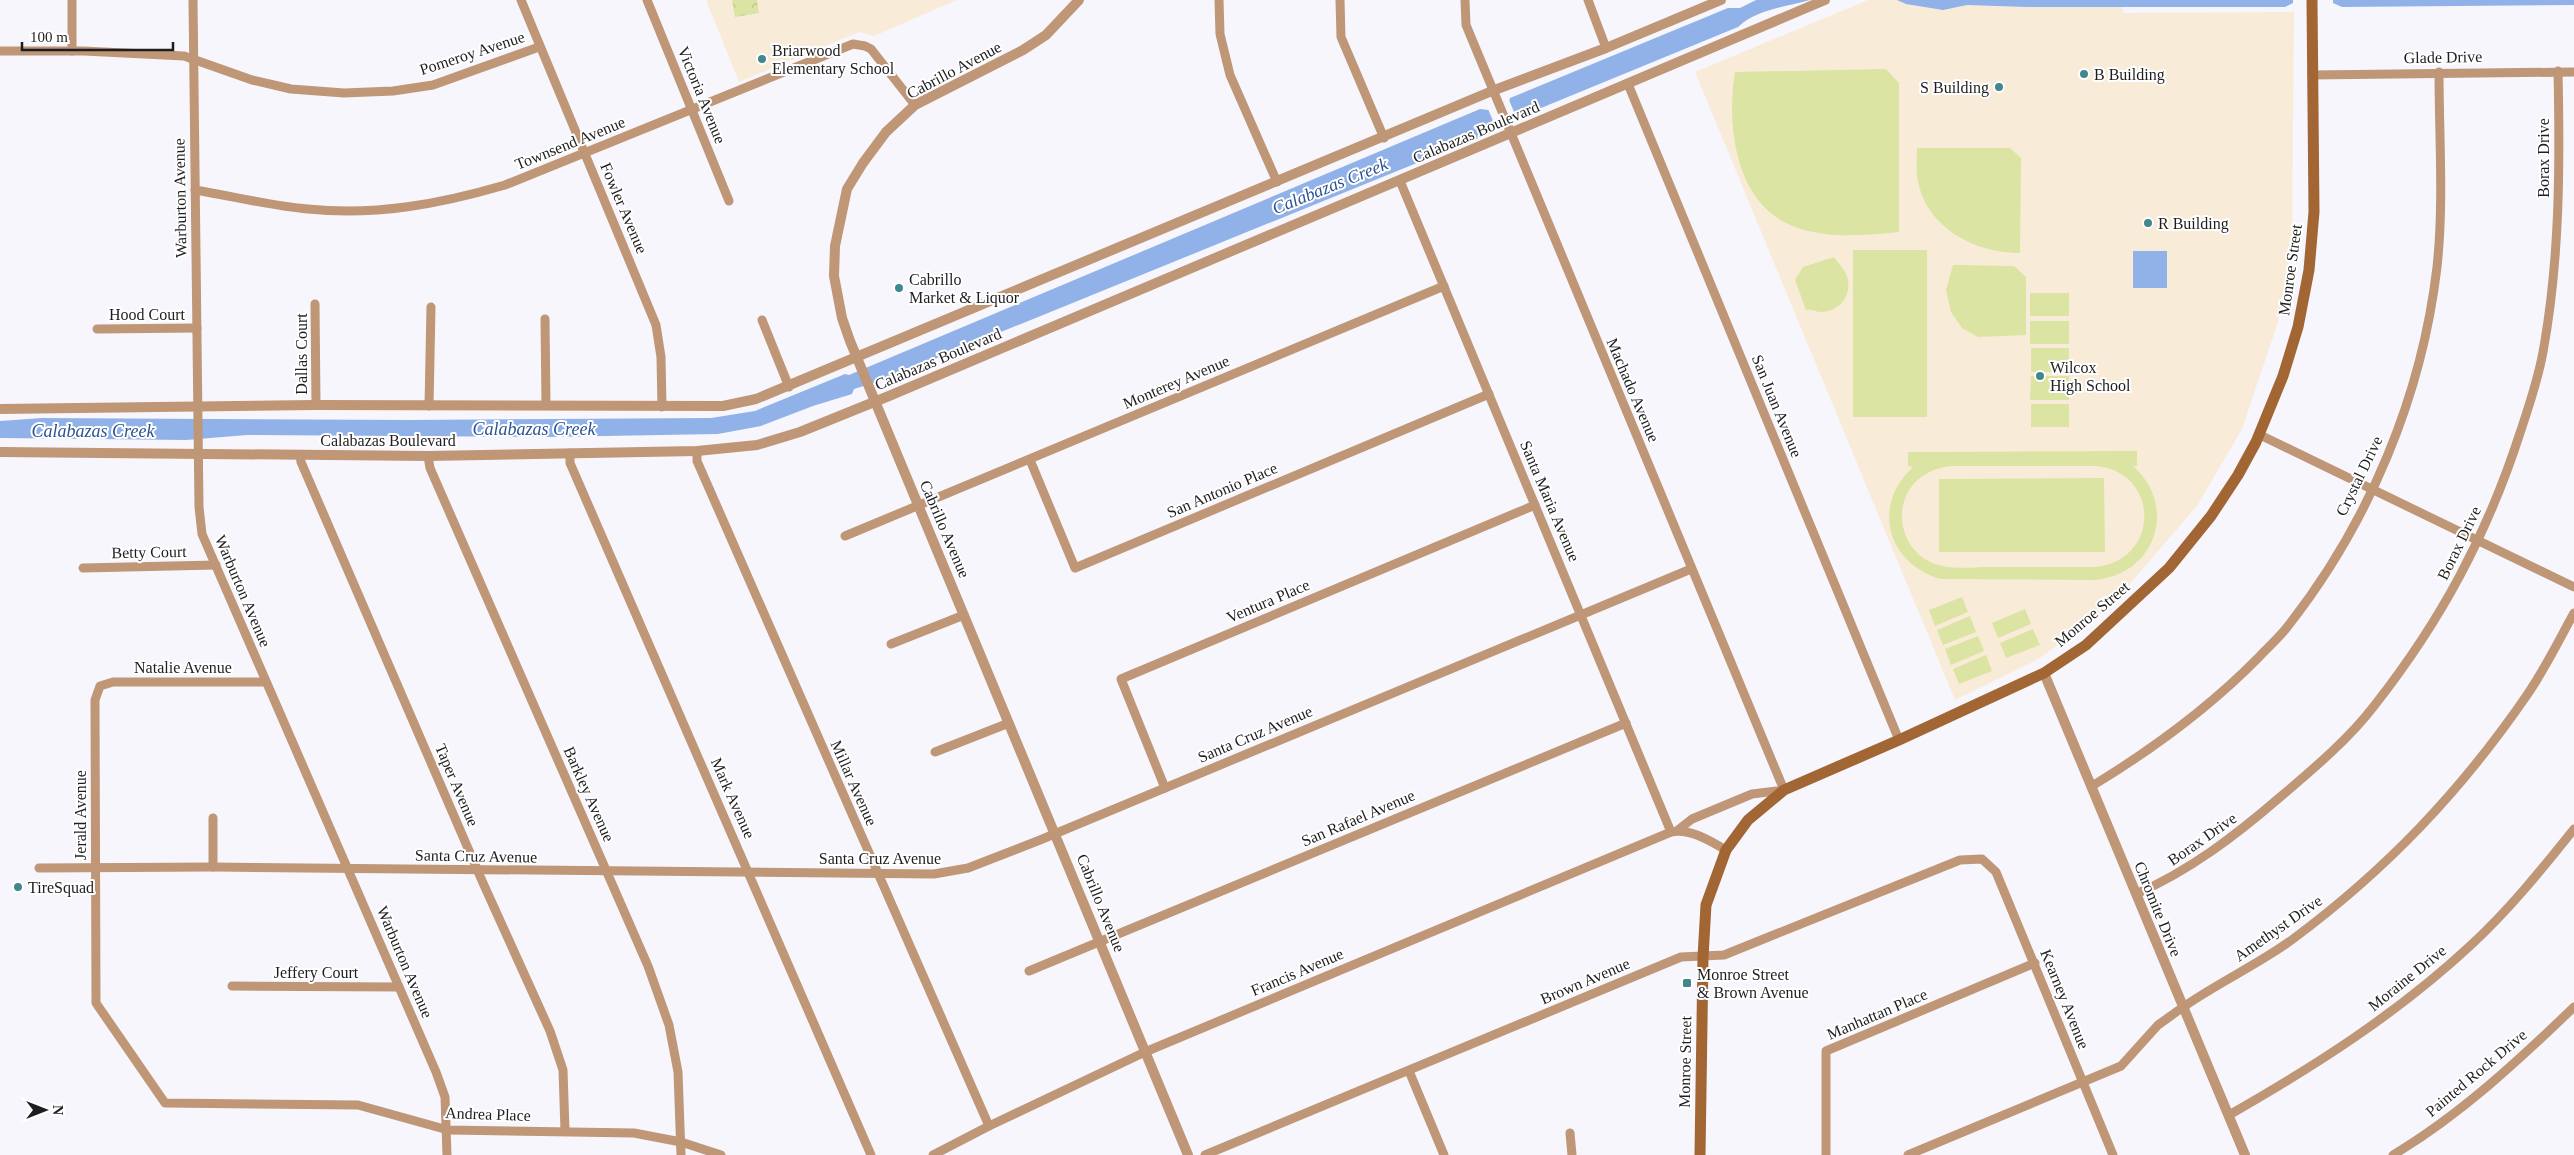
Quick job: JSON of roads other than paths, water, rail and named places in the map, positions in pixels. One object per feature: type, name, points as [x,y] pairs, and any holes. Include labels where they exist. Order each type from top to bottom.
[{"type":"main road","name":"Monroe Street","points":[[1700,1155],[1703,957],[1706,905],[1726,850],[1748,820],[1784,790],[1899,740],[2044,673],[2086,645],[2169,568],[2211,516],[2238,475],[2260,435],[2288,360],[2298,327],[2309,270],[2314,212],[2312,2]]},
{"type":"street","points":[[72,0],[72,50]]},
{"type":"street","name":"Warburton Avenue","points":[[193,0],[198,453],[199,507],[202,534],[349,870],[445,1097],[448,1130],[447,1155]]},
{"type":"street","name":"Fowler Avenue","points":[[521,0],[656,325],[661,357],[662,407]]},
{"type":"street","name":"Victoria Avenue","points":[[647,0],[729,201]]},
{"type":"street","name":"Cabrillo Avenue","points":[[1079,0],[1046,35],[1023,50],[915,105],[886,132],[847,189],[835,246],[834,276],[842,318],[857,357],[1188,1155]]},
{"type":"street","points":[[1219,0],[1220,34],[1230,75],[1277,182]]},
{"type":"street","points":[[1340,0],[1342,37],[1384,138]]},
{"type":"street","name":"Machado Avenue","points":[[1465,0],[1466,25],[1492,91],[1784,790]]},
{"type":"street","points":[[1588,0],[1606,48]]},
{"type":"street","name":"Calabazas Boulevard","points":[[0,409],[316,405],[662,407],[723,406],[756,399],[1384,138],[1492,91],[1606,48],[1703,4],[1721,0]]},
{"type":"street","name":"Calabazas Boulevard","points":[[0,452],[428,456],[697,451],[757,445],[800,432],[875,401],[1400,181],[1508,128],[1628,84],[1823,0]]},
{"type":"street","name":"Townsend Avenue","points":[[195,190],[307,209],[357,212],[410,207],[457,199],[505,185],[853,44],[865,46],[871,50],[915,105]]},
{"type":"street","name":"Pomeroy Avenue","points":[[0,52],[72,50],[138,52],[184,56],[252,80],[291,89],[344,94],[433,85],[539,47]]},
{"type":"street","name":"Borax Drive","points":[[2136,894],[2170,879],[2246,827],[2315,767],[2367,714],[2427,632],[2480,540],[2507,474],[2531,400],[2550,308],[2558,228],[2558,71]]},
{"type":"street","name":"Glade Drive","points":[[2312,75],[2438,72],[2574,72]]},
{"type":"street","name":"Crystal Drive","points":[[2092,786],[2139,758],[2180,728],[2243,673],[2288,627],[2329,567],[2373,489],[2404,414],[2427,332],[2433,294],[2437,265],[2440,191],[2438,72]]},
{"type":"street","name":"San Juan Avenue","points":[[1628,84],[1899,740]]},
{"type":"street","name":"Santa Maria Avenue","points":[[1400,181],[1626,723],[1675,831]]},
{"type":"street","name":"Monterey Avenue","points":[[845,536],[1444,286]]},
{"type":"street","name":"Dallas Court","points":[[316,304],[316,405]]},
{"type":"street","points":[[429,406],[431,307]]},
{"type":"street","points":[[545,319],[546,405]]},
{"type":"street","points":[[762,320],[789,386]]},
{"type":"street","name":"Hood Court","points":[[97,329],[197,328]]},
{"type":"street","name":"San Antonio Place","points":[[1030,460],[1075,568],[1489,394]]},
{"type":"street","points":[[2260,435],[2480,540],[2574,588]]},
{"type":"street","name":"Millar Avenue","points":[[697,451],[697,461],[988,1126]]},
{"type":"street","name":"Mark Avenue","points":[[570,454],[570,463],[750,872],[871,1155]]},
{"type":"street","name":"Taper Avenue","points":[[300,455],[300,462],[552,1039],[563,1070],[565,1131]]},
{"type":"street","name":"Barkley Avenue","points":[[428,456],[430,468],[648,966],[669,1025],[678,1072],[681,1155]]},
{"type":"street","name":"Ventura Place","points":[[1165,788],[1121,679],[1535,504]]},
{"type":"street","name":"Betty Court","points":[[83,568],[216,565]]},
{"type":"street","name":"Santa Cruz Avenue","points":[[39,868],[212,868],[478,872],[952,872],[968,868],[1165,788],[1691,569]]},
{"type":"street","name":"Amethyst Drive","points":[[1908,1155],[2083,1084],[2121,1066],[2158,1025],[2183,1007],[2248,969],[2292,939],[2354,891],[2417,834],[2481,759],[2518,708],[2574,613]]},
{"type":"street","points":[[891,644],[964,615]]},
{"type":"street","name":"Chromite Drive","points":[[2044,673],[2245,1155]]},
{"type":"street","name":"Natalie Avenue","points":[[100,686],[113,682],[266,682]]},
{"type":"street","name":"Jerald Avenue","points":[[100,686],[95,700],[96,1003],[166,1102]]},
{"type":"street","points":[[935,752],[1009,723]]},
{"type":"street","name":"San Rafael Avenue","points":[[1029,971],[1626,723]]},
{"type":"street","name":"Francis Avenue","points":[[933,1155],[988,1126],[1145,1052],[1675,831],[1692,819],[1752,794],[1784,790]]},
{"type":"street","points":[[212,868],[213,818]]},
{"type":"street","name":"Moraine Drive","points":[[2229,1115],[2287,1083],[2392,1012],[2472,945],[2534,879],[2574,828]]},
{"type":"street","points":[[1675,831],[1708,840],[1726,850]]},
{"type":"street","name":"Brown Avenue","points":[[1205,1155],[1681,957],[1724,955],[1960,860],[1982,859]]},
{"type":"street","name":"Kearney Avenue","points":[[1982,859],[1996,872],[2113,1155]]},
{"type":"street","name":"Manhattan Place","points":[[1826,1155],[1826,1051],[2035,963]]},
{"type":"street","name":"Jeffery Court","points":[[232,986],[399,987]]},
{"type":"street","name":"Painted Rock Drive","points":[[2393,1155],[2418,1140],[2512,1067],[2574,1007]]},
{"type":"street","points":[[1408,1071],[1444,1155]]},
{"type":"street","name":"Andrea Place","points":[[166,1102],[358,1105],[448,1130],[634,1133],[681,1142],[721,1155]]},
{"type":"street","points":[[1570,1133],[1572,1155]]},
{"type":"water","name":"Calabazas Creek","points":[[1756,0],[1810,0],[1763,12],[1738,27],[1495,127],[1493,132],[883,380],[854,389],[852,394],[813,406],[761,426],[718,434],[548,437],[247,435],[186,440],[0,438],[0,421],[42,418],[410,420],[711,418],[755,411],[845,374],[849,375],[1480,109],[1488,110],[1509,102],[1510,98],[1728,8],[1740,8]]},
{"type":"water","points":[[1897,0],[2293,0],[2293,3],[2285,7],[2027,7],[1967,5],[1943,10],[1906,4]]},
{"type":"water","points":[[2333,0],[2574,0],[2574,5],[2342,7],[2333,3]]},
{"type":"water","points":[[2133,251],[2167,251],[2167,288],[2133,288]]},
{"type":"place","name":"Briarwood Elementary School","points":[[762,59]]},
{"type":"place","name":"B Building","points":[[2084,74]]},
{"type":"place","name":"S Building","points":[[1999,87]]},
{"type":"place","name":"R Building","points":[[2148,223]]},
{"type":"place","name":"Cabrillo Market & Liquor","points":[[899,288]]},
{"type":"place","name":"Wilcox High School","points":[[2040,376]]},
{"type":"place","name":"TireSquad","points":[[18,887]]},
{"type":"place","name":"Monroe Street & Brown Avenue","points":[[1687,983]]}]
